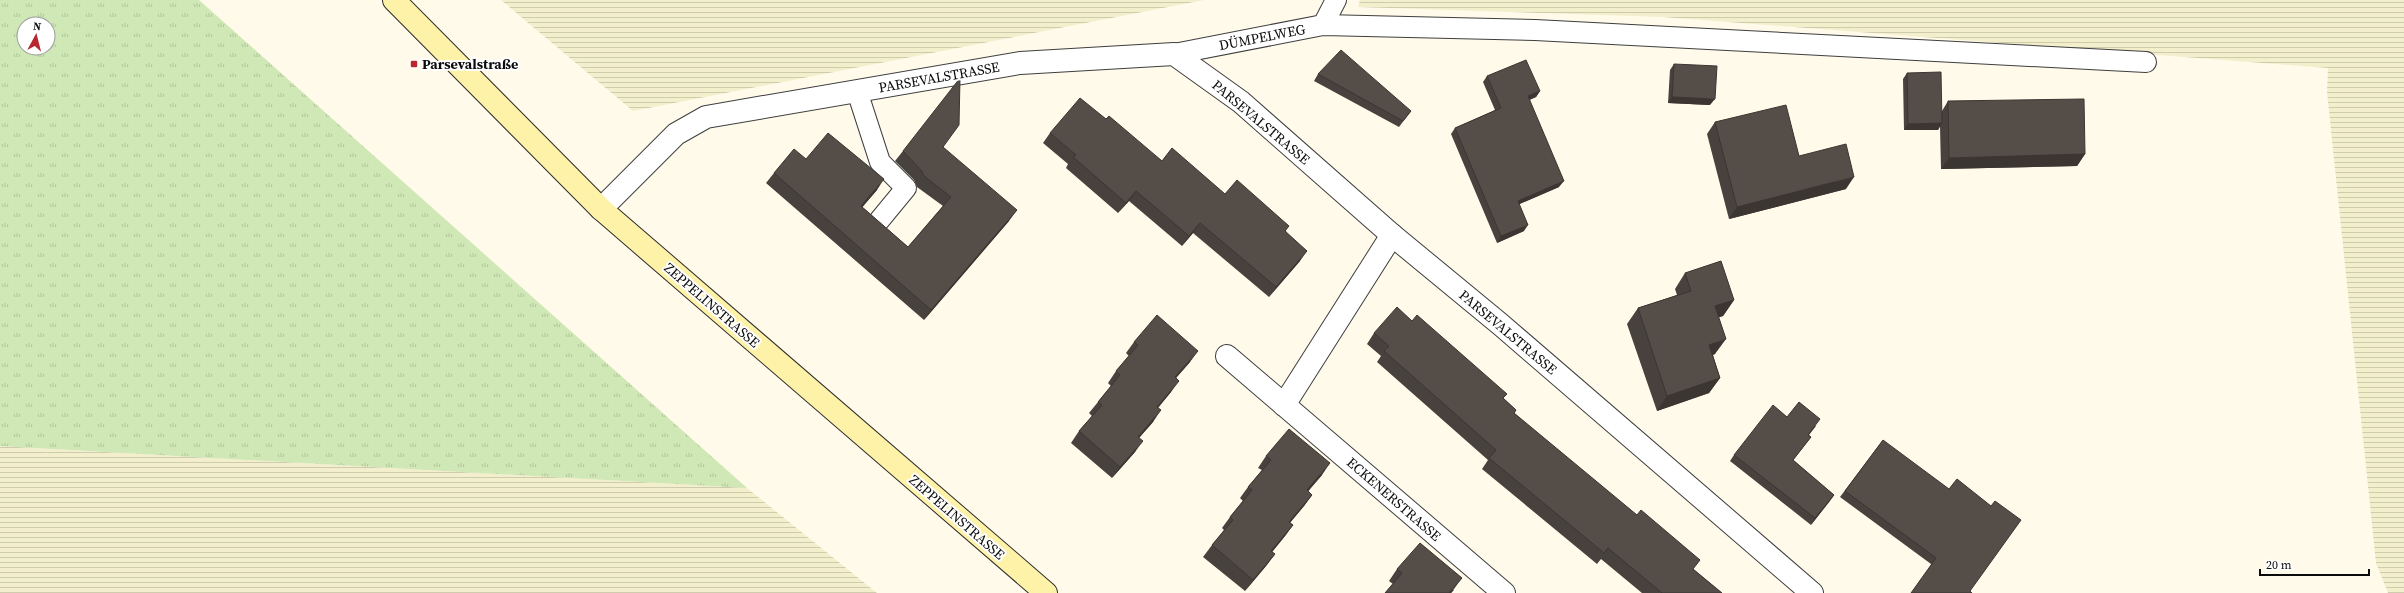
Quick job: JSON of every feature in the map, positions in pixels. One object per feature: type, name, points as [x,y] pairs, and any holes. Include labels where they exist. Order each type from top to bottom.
[{"type":"main road","name":"ZEPPELINSTRASSE","points":[[394,0],[601,209],[1046,593]]},
{"type":"street","name":"PARSEVALSTRASSE","points":[[601,209],[676,134],[706,117],[1020,63],[1174,54],[1241,102],[1392,235],[1500,324],[1812,593]]},
{"type":"street","points":[[1284,405],[1392,235]]},
{"type":"street","name":"ECKENERSTRASSE","points":[[1227,356],[1504,593]]},
{"type":"lane","name":"DÜMPELWEG","points":[[1174,54],[1323,25],[1336,0]]},
{"type":"lane","points":[[1323,25],[1535,30],[2146,62]]},
{"type":"lane","points":[[857,91],[880,162],[906,188],[878,222]]},
{"type":"shaded area","points":[[501,0],[1204,0],[633,111]]},
{"type":"shaded area","points":[[1360,0],[2404,0],[2404,593],[2388,593],[2376,563],[2327,92],[2328,68],[1663,17],[1358,7]]},
{"type":"shaded area","points":[[0,446],[747,488],[877,593],[0,593]]},
{"type":"green space","points":[[0,0],[199,0],[747,488],[0,446]]},
{"type":"building","points":[[1341,50],[1411,111],[1403,121],[1318,74]]},
{"type":"building","points":[[1526,60],[1540,91],[1528,96],[1564,181],[1518,201],[1528,225],[1501,236],[1455,128],[1501,108],[1487,76]]},
{"type":"building","points":[[1674,64],[1717,66],[1715,99],[1672,97]]},
{"type":"building","points":[[1941,72],[1942,123],[1908,124],[1907,73]]},
{"type":"building","points":[[960,78],[959,125],[943,147],[1017,210],[931,310],[774,173],[794,149],[806,159],[828,133],[884,179],[861,206],[908,247],[951,197],[924,176],[921,170],[903,151]]},
{"type":"building","points":[[1080,98],[1106,119],[1109,116],[1162,161],[1172,148],[1225,194],[1237,180],[1289,226],[1285,231],[1307,251],[1276,287],[1200,223],[1189,236],[1136,191],[1126,203],[1073,157],[1076,155],[1050,133]]},
{"type":"building","points":[[2084,99],[2085,154],[1949,158],[1948,101]]},
{"type":"building","points":[[1786,105],[1799,156],[1846,144],[1854,177],[1737,207],[1715,122]]},
{"type":"building","points":[[1721,261],[1734,300],[1715,306],[1726,339],[1709,345],[1720,378],[1667,396],[1638,308],[1691,291],[1685,273]]},
{"type":"building","points":[[1397,307],[1412,321],[1417,315],[1507,394],[1503,398],[1516,410],[1514,413],[1637,515],[1641,510],[1700,560],[1693,569],[1722,593],[1662,593],[1608,548],[1604,553],[1489,458],[1496,450],[1384,351],[1389,346],[1374,333]]},
{"type":"building","points":[[1157,315],[1198,351],[1175,377],[1179,381],[1157,407],[1161,410],[1138,437],[1143,441],[1120,467],[1079,431],[1102,405],[1098,402],[1120,375],[1116,371],[1138,345],[1134,342]]},
{"type":"building","points":[[1799,402],[1820,419],[1808,435],[1811,437],[1793,460],[1834,495],[1815,518],[1734,455],[1773,405],[1787,417]]},
{"type":"building","points":[[1289,429],[1330,463],[1307,490],[1312,495],[1289,522],[1293,525],[1271,551],[1275,554],[1253,580],[1212,545],[1233,520],[1230,517],[1252,490],[1248,487],[1271,460],[1266,456]]},
{"type":"building","points":[[1883,440],[1949,489],[1957,479],[1991,506],[1995,501],[2021,520],[1970,591],[1972,593],[1911,593],[1936,558],[1845,491]]},
{"type":"building","points":[[1420,543],[1462,578],[1449,593],[1385,593],[1402,573],[1397,569]]},
{"type":"place","name":"Parsevalstraße","points":[[414,64]]}]
